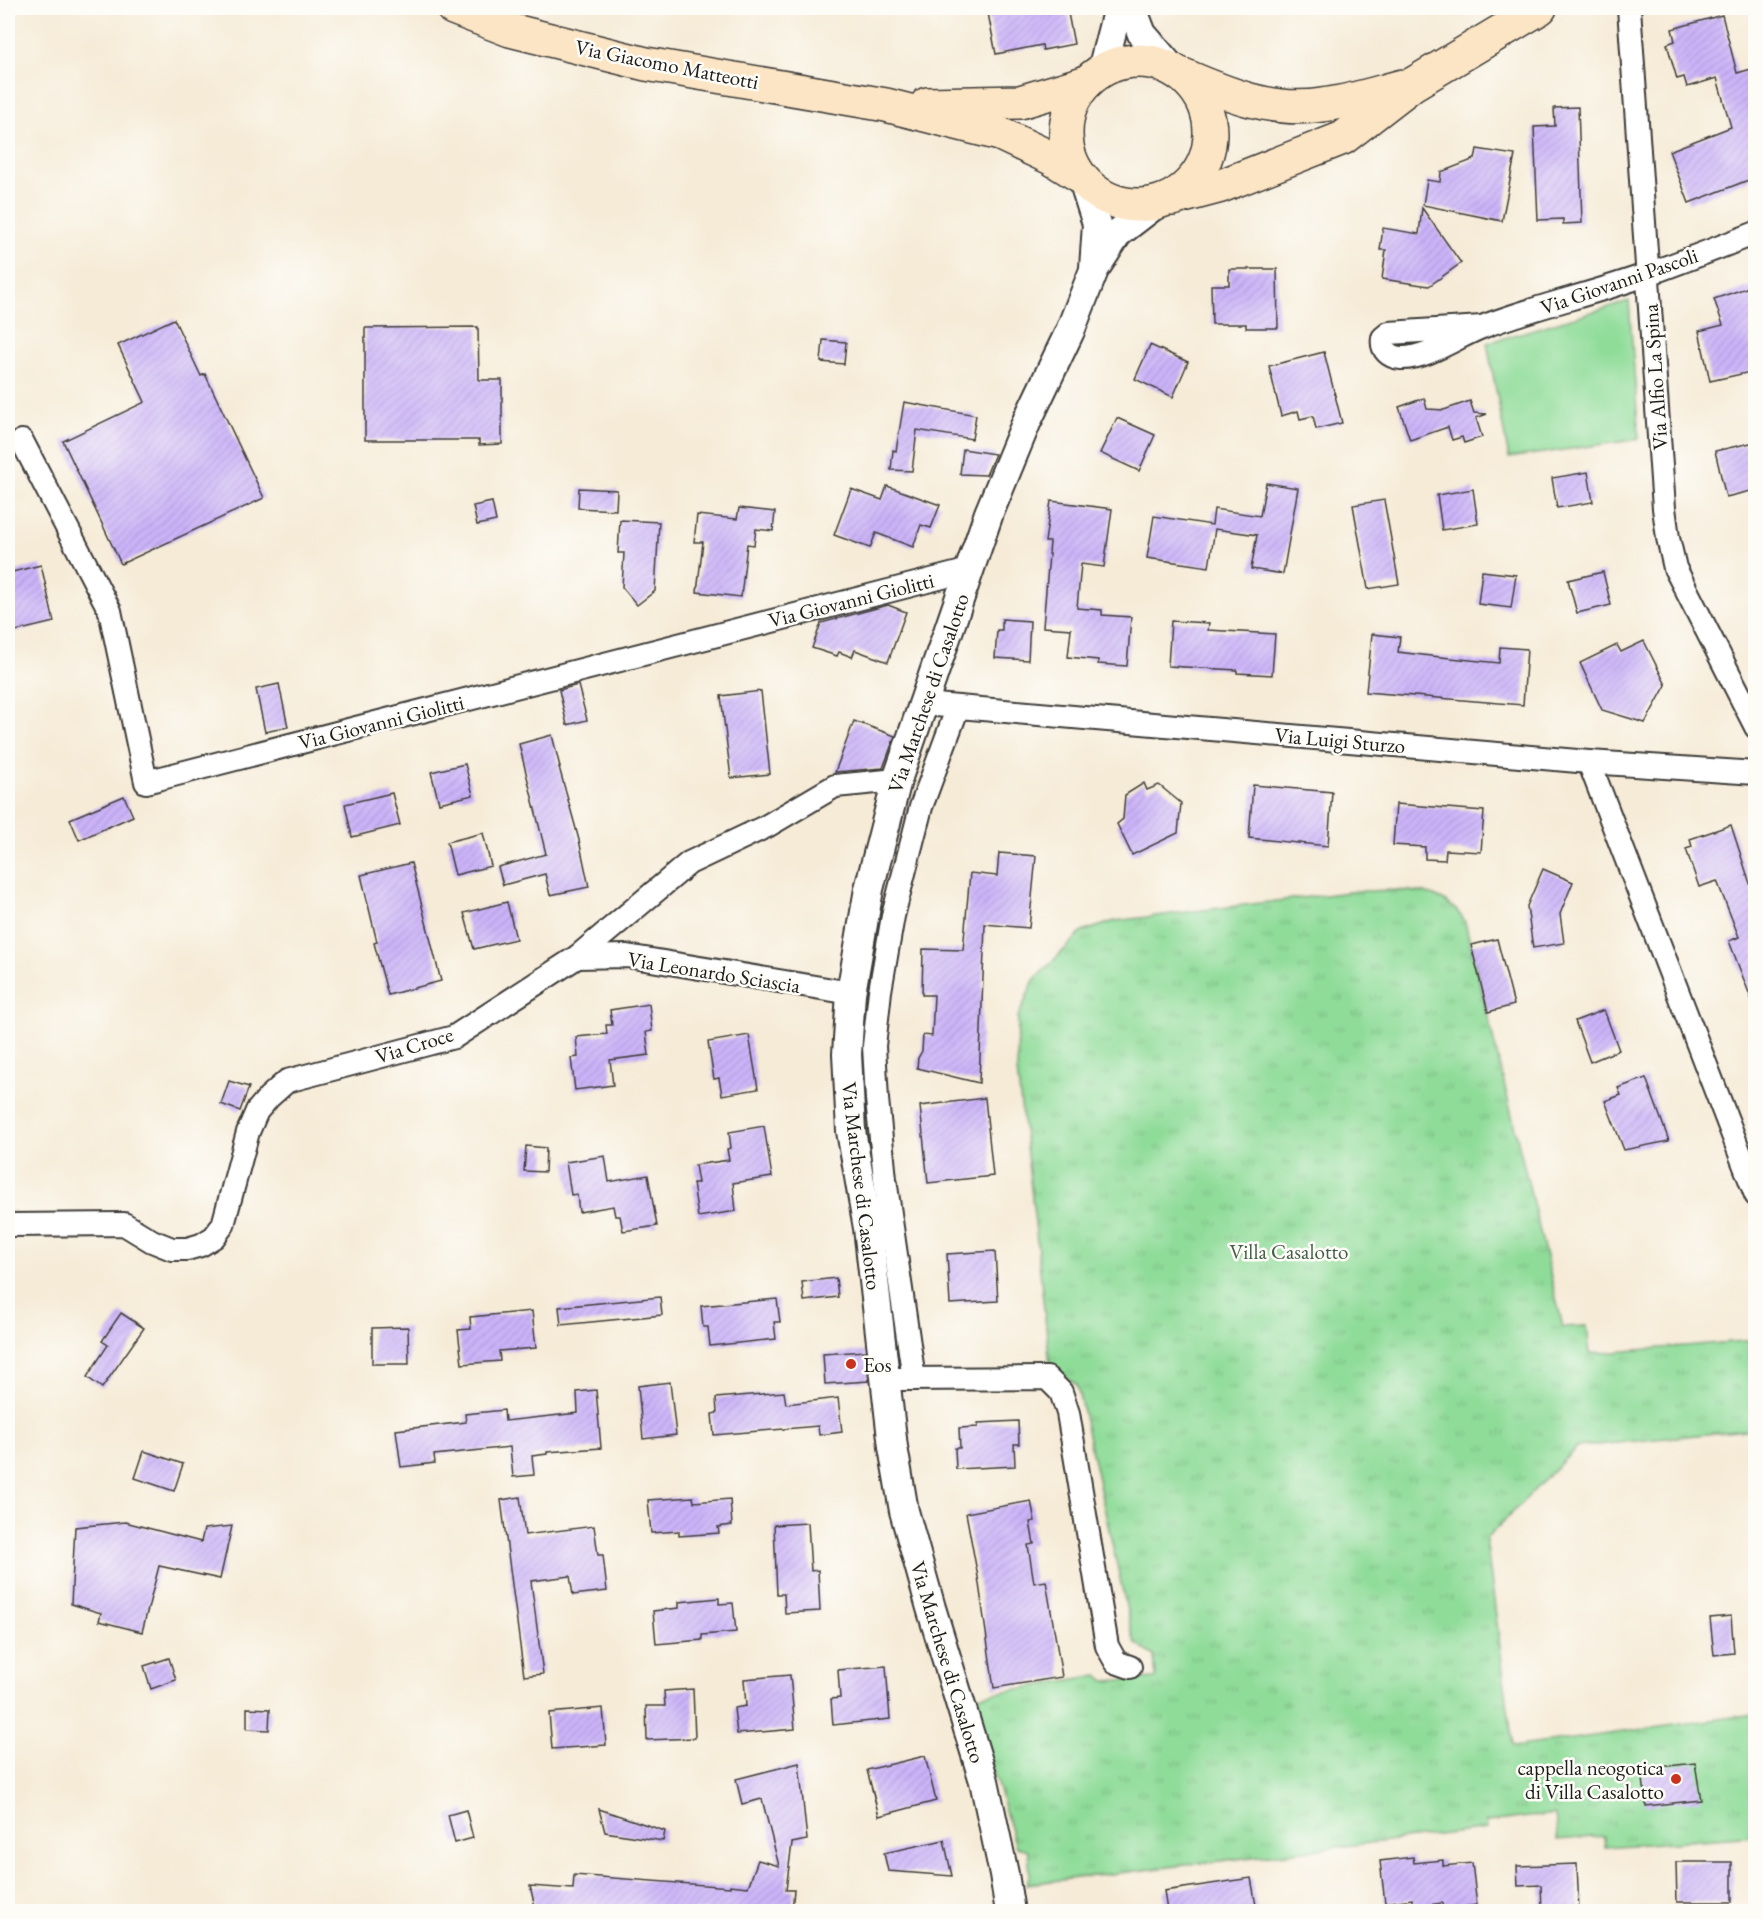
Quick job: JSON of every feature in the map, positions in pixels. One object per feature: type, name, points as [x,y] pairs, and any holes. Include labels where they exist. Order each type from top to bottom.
[{"type":"main road","name":"Via Giacomo Matteotti","points":[[453,8],[510,30],[646,64],[886,105]]},
{"type":"main road","points":[[886,105],[1000,134],[1051,158],[1109,199],[1124,205],[1141,206],[1221,186],[1343,138],[1413,84],[1540,8]]},
{"type":"main road","points":[[886,105],[1020,102],[1094,76],[1119,63],[1137,61],[1155,63],[1225,93],[1264,104],[1321,106],[1413,84]]},
{"type":"main road","points":[[1161,202],[1180,192],[1193,181],[1203,166],[1209,150],[1209,124],[1202,99],[1192,85],[1176,72]]},
{"type":"main road","points":[[1081,178],[1071,161],[1066,145],[1066,128],[1073,103],[1094,76]]},
{"type":"street","points":[[1094,76],[1118,8]]},
{"type":"street","points":[[1132,8],[1142,34],[1176,72]]},
{"type":"street","name":"Via Alfio La Spina","points":[[1629,8],[1668,538],[1675,568],[1755,727]]},
{"type":"street","points":[[1081,178],[1097,224],[1094,270]]},
{"type":"street","points":[[1094,270],[1118,233],[1161,202]]},
{"type":"street","name":"Via Giovanni Pascoli","points":[[1482,327],[1648,274],[1755,233]]},
{"type":"street","name":"Via Marchese di Casalotto","points":[[1010,1911],[984,1781],[904,1511],[893,1447],[868,1228],[851,1131],[847,1054],[851,993],[870,889],[897,780],[989,513],[1027,421],[1070,331],[1094,270]]},
{"type":"street","name":"Via Giovanni Giolitti","points":[[22,441],[110,610],[146,782],[970,570]]},
{"type":"street","name":"Via Luigi Sturzo","points":[[924,704],[1589,762],[1755,773]]},
{"type":"street","points":[[914,1379],[885,1179],[874,1046],[880,991],[893,916],[921,807],[958,707]]},
{"type":"street","points":[[1589,762],[1755,1195]]},
{"type":"street","name":"Via Croce","points":[[8,1226],[124,1224],[152,1241],[172,1249],[187,1250],[201,1245],[214,1237],[223,1225],[248,1132],[257,1111],[268,1097],[287,1081],[453,1037],[577,957],[689,863],[767,826],[835,786],[897,780]]},
{"type":"street","name":"Via Leonardo Sciascia","points":[[577,957],[627,956],[851,993]]},
{"type":"street","points":[[886,1378],[1047,1378],[1060,1392],[1068,1413],[1107,1646],[1116,1662],[1130,1667]]},
{"type":"green space","points":[[1629,301],[1639,439],[1509,458],[1487,343]]},
{"type":"green space","name":"Villa Casalotto","points":[[1357,891],[1402,891],[1431,895],[1456,909],[1465,922],[1563,1327],[1587,1326],[1590,1354],[1755,1340],[1755,1429],[1577,1447],[1486,1539],[1513,1747],[1755,1714],[1755,1836],[1605,1847],[1604,1836],[1558,1840],[1555,1814],[1486,1822],[1487,1829],[1026,1884],[1030,1874],[1028,1850],[1016,1847],[971,1697],[1098,1675],[1105,1681],[1156,1678],[1154,1656],[1135,1643],[1077,1385],[1050,1365],[1017,1071],[1018,1017],[1034,980],[1082,932],[1115,921]]},
{"type":"building","points":[[987,8],[1067,8],[1074,44],[1043,50],[1042,45],[996,54]]},
{"type":"building","points":[[1722,15],[1737,73],[1755,68],[1755,171],[1749,174],[1751,179],[1689,203],[1669,151],[1731,127],[1717,78],[1687,87],[1684,77],[1677,79],[1667,44],[1675,41],[1672,29]]},
{"type":"building","points":[[1578,107],[1582,223],[1563,224],[1563,219],[1538,220],[1534,127],[1555,126],[1554,108]]},
{"type":"building","points":[[1477,149],[1515,155],[1502,221],[1423,205],[1427,180],[1440,182],[1441,172],[1475,159]]},
{"type":"building","points":[[1422,208],[1461,263],[1429,286],[1382,279],[1386,250],[1380,250],[1383,228],[1419,234]]},
{"type":"building","points":[[1229,269],[1277,269],[1278,328],[1246,328],[1246,324],[1212,324],[1211,285],[1229,285]]},
{"type":"building","points":[[1755,285],[1755,336],[1751,338],[1755,371],[1710,381],[1699,331],[1723,325],[1714,299]]},
{"type":"building","points":[[174,319],[201,376],[205,374],[264,498],[121,564],[63,441],[145,402],[118,345]]},
{"type":"building","points":[[478,327],[479,380],[502,380],[502,444],[479,445],[479,440],[365,440],[365,328]]},
{"type":"building","points":[[823,340],[846,342],[844,364],[821,362]]},
{"type":"building","points":[[1150,345],[1188,362],[1173,397],[1135,379]]},
{"type":"building","points":[[1324,352],[1342,423],[1316,429],[1313,416],[1300,419],[1298,411],[1281,416],[1269,366]]},
{"type":"building","points":[[1424,398],[1427,409],[1444,410],[1470,401],[1474,413],[1487,414],[1476,418],[1482,437],[1464,443],[1462,437],[1452,440],[1448,427],[1410,440],[1399,407]]},
{"type":"building","points":[[904,402],[976,415],[972,439],[917,430],[912,471],[891,470]]},
{"type":"building","points":[[1117,418],[1155,435],[1139,471],[1100,453]]},
{"type":"building","points":[[1755,442],[1755,490],[1726,497],[1715,451]]},
{"type":"building","points":[[963,449],[995,454],[986,475],[960,474]]},
{"type":"building","points":[[1588,472],[1593,502],[1557,508],[1552,478]]},
{"type":"building","points":[[1266,483],[1298,488],[1283,574],[1251,569],[1257,535],[1215,529],[1209,567],[1147,558],[1154,516],[1212,525],[1214,509],[1260,516]]},
{"type":"building","points":[[887,486],[940,505],[931,528],[921,525],[913,547],[876,533],[870,548],[834,535],[851,489],[882,500]]},
{"type":"building","points":[[579,488],[617,490],[616,510],[578,508]]},
{"type":"building","points":[[1473,489],[1478,524],[1442,530],[1437,495]]},
{"type":"building","points":[[1384,500],[1399,584],[1368,589],[1353,505]]},
{"type":"building","points":[[1051,501],[1112,509],[1104,567],[1081,564],[1077,608],[1102,610],[1102,615],[1131,617],[1127,666],[1098,664],[1098,660],[1068,657],[1071,629],[1043,627],[1050,542],[1045,542]]},
{"type":"building","points":[[492,502],[496,521],[477,525],[473,506]]},
{"type":"building","points":[[739,508],[775,512],[773,531],[756,529],[754,545],[747,544],[741,597],[697,592],[703,542],[694,542],[697,515],[737,519]]},
{"type":"building","points":[[620,520],[659,522],[655,591],[637,605],[622,587],[624,553],[618,553]]},
{"type":"building","points":[[41,565],[54,622],[8,633],[8,573]]},
{"type":"building","points":[[1482,571],[1516,575],[1511,608],[1478,604]]},
{"type":"building","points":[[1603,572],[1611,605],[1577,613],[1568,580]]},
{"type":"building","points":[[888,605],[906,612],[888,662],[855,650],[852,657],[839,652],[837,656],[812,648],[821,623]]},
{"type":"building","points":[[1002,619],[1030,621],[1028,660],[995,658],[997,630],[1002,630]]},
{"type":"building","points":[[1171,621],[1209,623],[1208,630],[1275,634],[1272,675],[1237,673],[1237,670],[1168,666]]},
{"type":"building","points":[[1372,634],[1400,637],[1398,652],[1499,663],[1500,647],[1527,649],[1523,705],[1366,692]]},
{"type":"building","points":[[1644,641],[1666,685],[1645,723],[1602,710],[1580,663],[1617,645],[1621,652]]},
{"type":"building","points":[[279,684],[288,727],[265,732],[256,689]]},
{"type":"building","points":[[578,685],[587,720],[567,725],[559,690]]},
{"type":"building","points":[[761,691],[770,774],[731,778],[721,696]]},
{"type":"building","points":[[854,721],[895,736],[883,768],[835,772]]},
{"type":"building","points":[[552,735],[589,887],[550,895],[545,874],[503,885],[498,867],[546,854],[519,744]]},
{"type":"building","points":[[465,764],[473,795],[439,803],[431,772]]},
{"type":"building","points":[[1144,783],[1147,790],[1159,785],[1181,803],[1178,833],[1132,855],[1117,824],[1123,819],[1125,795]]},
{"type":"building","points":[[1253,785],[1332,792],[1328,846],[1249,838]]},
{"type":"building","points":[[392,793],[400,825],[352,837],[345,804]]},
{"type":"building","points":[[124,796],[133,816],[79,840],[70,819]]},
{"type":"building","points":[[1396,804],[1484,811],[1481,852],[1446,850],[1445,860],[1425,859],[1425,847],[1393,845]]},
{"type":"building","points":[[1731,825],[1755,899],[1755,1006],[1729,941],[1739,937],[1717,881],[1699,887],[1686,849],[1692,847],[1690,839]]},
{"type":"building","points":[[483,833],[491,866],[455,875],[447,842]]},
{"type":"building","points":[[999,853],[1036,856],[1029,928],[985,924],[979,1083],[917,1068],[918,1058],[922,1051],[923,1035],[932,1036],[934,995],[922,995],[923,949],[963,950],[970,873],[997,876]]},
{"type":"building","points":[[411,863],[441,981],[388,995],[374,943],[377,942],[361,875]]},
{"type":"building","points":[[1543,869],[1573,882],[1560,914],[1564,943],[1533,948],[1527,906]]},
{"type":"building","points":[[507,902],[516,939],[474,949],[464,913]]},
{"type":"building","points":[[1497,939],[1514,1005],[1488,1012],[1471,945]]},
{"type":"building","points":[[649,1004],[652,1031],[646,1032],[649,1055],[610,1060],[613,1085],[575,1090],[571,1058],[578,1057],[576,1037],[607,1034],[606,1025],[612,1025],[610,1010]]},
{"type":"building","points":[[1604,1010],[1619,1050],[1590,1062],[1575,1021]]},
{"type":"building","points":[[749,1035],[758,1089],[722,1095],[719,1078],[714,1079],[708,1042]]},
{"type":"building","points":[[1646,1078],[1669,1141],[1624,1150],[1605,1101],[1621,1095],[1618,1088]]},
{"type":"building","points":[[229,1081],[249,1087],[240,1111],[221,1104]]},
{"type":"building","points":[[985,1098],[993,1176],[928,1183],[920,1106]]},
{"type":"building","points":[[764,1126],[772,1177],[733,1183],[736,1211],[698,1217],[693,1183],[698,1183],[695,1165],[729,1160],[727,1149],[731,1148],[729,1132]]},
{"type":"building","points":[[526,1146],[546,1148],[545,1172],[524,1171]]},
{"type":"building","points":[[605,1156],[609,1182],[648,1175],[657,1226],[623,1231],[620,1216],[615,1216],[613,1206],[579,1212],[577,1194],[571,1195],[566,1162]]},
{"type":"building","points":[[995,1251],[998,1301],[950,1304],[947,1254]]},
{"type":"building","points":[[836,1278],[838,1297],[804,1301],[802,1282]]},
{"type":"building","points":[[660,1297],[662,1315],[561,1325],[559,1307]]},
{"type":"building","points":[[777,1299],[780,1322],[774,1322],[776,1339],[710,1346],[708,1327],[703,1327],[701,1306]]},
{"type":"building","points":[[532,1311],[536,1348],[499,1351],[500,1361],[462,1364],[458,1330],[471,1329],[470,1317]]},
{"type":"building","points":[[121,1313],[144,1328],[102,1388],[87,1377],[108,1345],[102,1341]]},
{"type":"building","points":[[408,1327],[409,1364],[372,1364],[372,1328]]},
{"type":"building","points":[[865,1351],[869,1381],[825,1384],[823,1354]]},
{"type":"building","points":[[670,1382],[676,1435],[643,1439],[638,1386]]},
{"type":"building","points":[[596,1390],[601,1448],[547,1452],[547,1454],[532,1456],[534,1475],[513,1477],[510,1447],[434,1455],[435,1463],[401,1467],[396,1430],[466,1422],[465,1414],[504,1410],[505,1421],[578,1413],[577,1392]]},
{"type":"building","points":[[784,1392],[786,1404],[838,1398],[842,1432],[819,1435],[818,1426],[714,1435],[712,1414],[717,1413],[716,1398]]},
{"type":"building","points":[[1018,1421],[1019,1444],[1014,1444],[1015,1466],[956,1469],[955,1448],[960,1448],[959,1428],[978,1427],[978,1423]]},
{"type":"building","points":[[144,1451],[183,1464],[174,1491],[135,1478]]},
{"type":"building","points":[[520,1497],[525,1535],[594,1526],[598,1555],[603,1555],[607,1591],[573,1595],[570,1576],[531,1581],[543,1674],[524,1676],[501,1500]]},
{"type":"building","points":[[693,1497],[694,1502],[730,1499],[732,1525],[718,1527],[719,1533],[679,1536],[679,1531],[651,1533],[648,1500]]},
{"type":"building","points":[[1031,1501],[1035,1521],[1030,1522],[1034,1544],[1028,1545],[1034,1583],[1046,1581],[1062,1677],[994,1688],[966,1513]]},
{"type":"building","points":[[125,1522],[201,1542],[204,1529],[232,1526],[220,1579],[159,1566],[142,1632],[99,1621],[101,1613],[71,1604],[75,1527]]},
{"type":"building","points":[[808,1523],[811,1571],[818,1570],[820,1611],[785,1613],[784,1594],[777,1594],[774,1525]]},
{"type":"building","points":[[719,1598],[719,1604],[733,1603],[736,1632],[702,1635],[702,1640],[656,1644],[653,1611],[679,1608],[679,1602]]},
{"type":"building","points":[[1731,1616],[1734,1653],[1714,1655],[1710,1618]]},
{"type":"building","points":[[169,1658],[176,1680],[151,1689],[144,1666]]},
{"type":"building","points":[[886,1666],[890,1719],[833,1725],[831,1699],[840,1698],[838,1670]]},
{"type":"building","points":[[790,1675],[795,1729],[737,1734],[734,1708],[746,1706],[744,1679]]},
{"type":"building","points":[[693,1689],[695,1738],[647,1740],[646,1706],[665,1706],[664,1691]]},
{"type":"building","points":[[247,1708],[270,1709],[269,1730],[247,1729]]},
{"type":"building","points":[[603,1708],[606,1745],[552,1749],[549,1713]]},
{"type":"building","points":[[925,1756],[936,1801],[879,1816],[867,1770]]},
{"type":"building","points":[[799,1763],[807,1840],[792,1843],[786,1890],[794,1890],[792,1911],[536,1911],[530,1886],[573,1889],[574,1875],[748,1887],[758,1860],[779,1866],[762,1799],[742,1804],[736,1779]]},
{"type":"building","name":"cappella neogotica di Villa Casalotto","points":[[1695,1763],[1701,1800],[1646,1806],[1642,1769]]},
{"type":"building","points":[[599,1809],[665,1831],[663,1841],[605,1832]]},
{"type":"building","points":[[466,1810],[473,1838],[455,1843],[448,1815]]},
{"type":"building","points":[[944,1840],[952,1876],[888,1871],[884,1853]]},
{"type":"building","points":[[1413,1857],[1414,1863],[1443,1860],[1443,1866],[1472,1863],[1477,1905],[1443,1910],[1442,1903],[1413,1907],[1412,1899],[1385,1903],[1380,1861]]},
{"type":"building","points":[[1676,1862],[1732,1862],[1732,1902],[1677,1902]]},
{"type":"building","points":[[1577,1864],[1579,1911],[1542,1911],[1541,1885],[1518,1886],[1517,1866]]},
{"type":"building","points":[[1251,1878],[1257,1911],[1167,1911],[1164,1891]]},
{"type":"place","name":"Eos","points":[[851,1364]]},
{"type":"place","name":"cappella neogotica di Villa Casalotto","points":[[1676,1779]]}]
